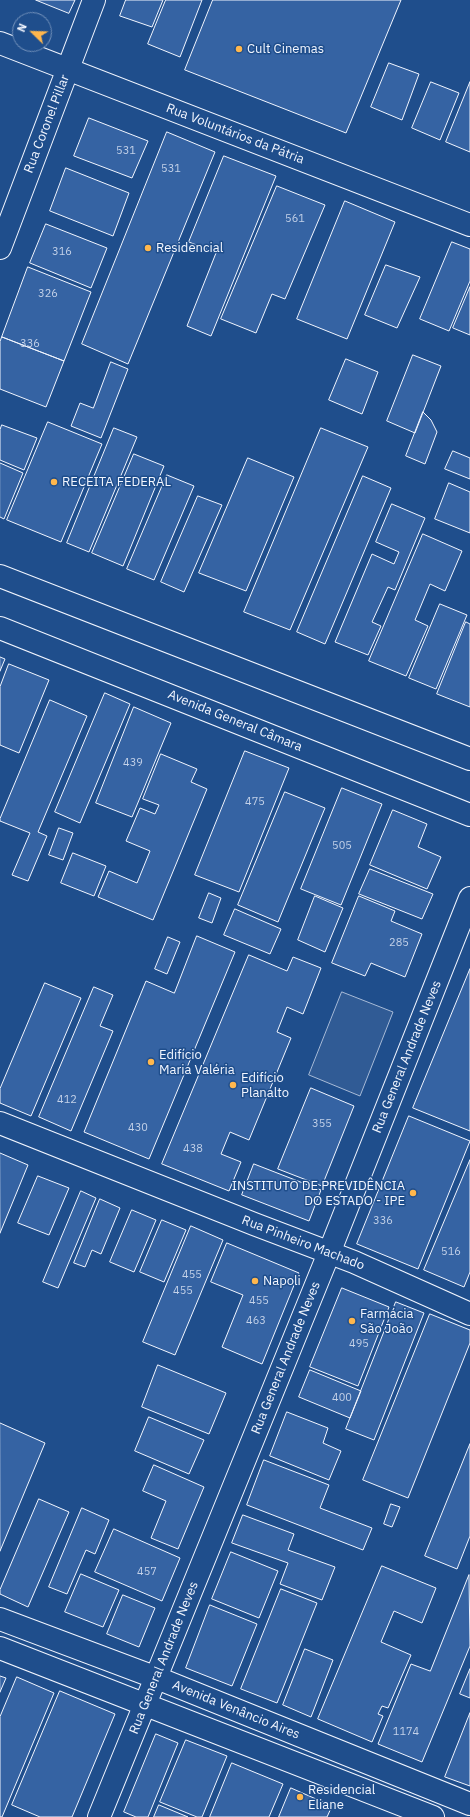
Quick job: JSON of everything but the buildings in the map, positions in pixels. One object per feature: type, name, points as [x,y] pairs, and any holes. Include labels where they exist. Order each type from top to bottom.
[{"type":"main road","name":"Rua Coronel Pillar","points":[[0,248],[94,0]]},
{"type":"main road","name":"Rua Voluntários da Pátria","points":[[0,44],[470,225]]},
{"type":"main road","points":[[0,576],[470,759]]},
{"type":"main road","name":"Avenida General Câmara","points":[[0,628],[470,814]]},
{"type":"main road","name":"Rua General Andrade Neves","points":[[99,1817],[157,1678],[329,1253],[470,898]]},
{"type":"main road","name":"Rua Pinheiro Machado","points":[[0,1123],[354,1262],[470,1314]]},
{"type":"main road","name":"Avenida Venâncio Aires","points":[[0,1619],[157,1678],[470,1804]]},
{"type":"main road","name":"Avenida Venâncio Aires","points":[[0,1648],[432,1817]]},
{"type":"shaded area","points":[[342,992],[393,1012],[360,1096],[309,1075]]},
{"type":"place","name":"Cult Cinemas","points":[[239,49]]},
{"type":"place","name":"Residencial","points":[[148,248]]},
{"type":"place","name":"RECEITA FEDERAL","points":[[54,482]]},
{"type":"place","name":"Edifício Maria Valéria","points":[[151,1062]]},
{"type":"place","name":"Edifício Planalto","points":[[233,1085]]},
{"type":"place","name":"INSTITUTO DE PREVIDÊNCIA DO ESTADO - IPE","points":[[413,1193]]},
{"type":"place","name":"Napoli","points":[[255,1281]]},
{"type":"place","name":"Farmácia São João","points":[[352,1321]]},
{"type":"place","name":"Residencial Eliane","points":[[300,1797]]}]
